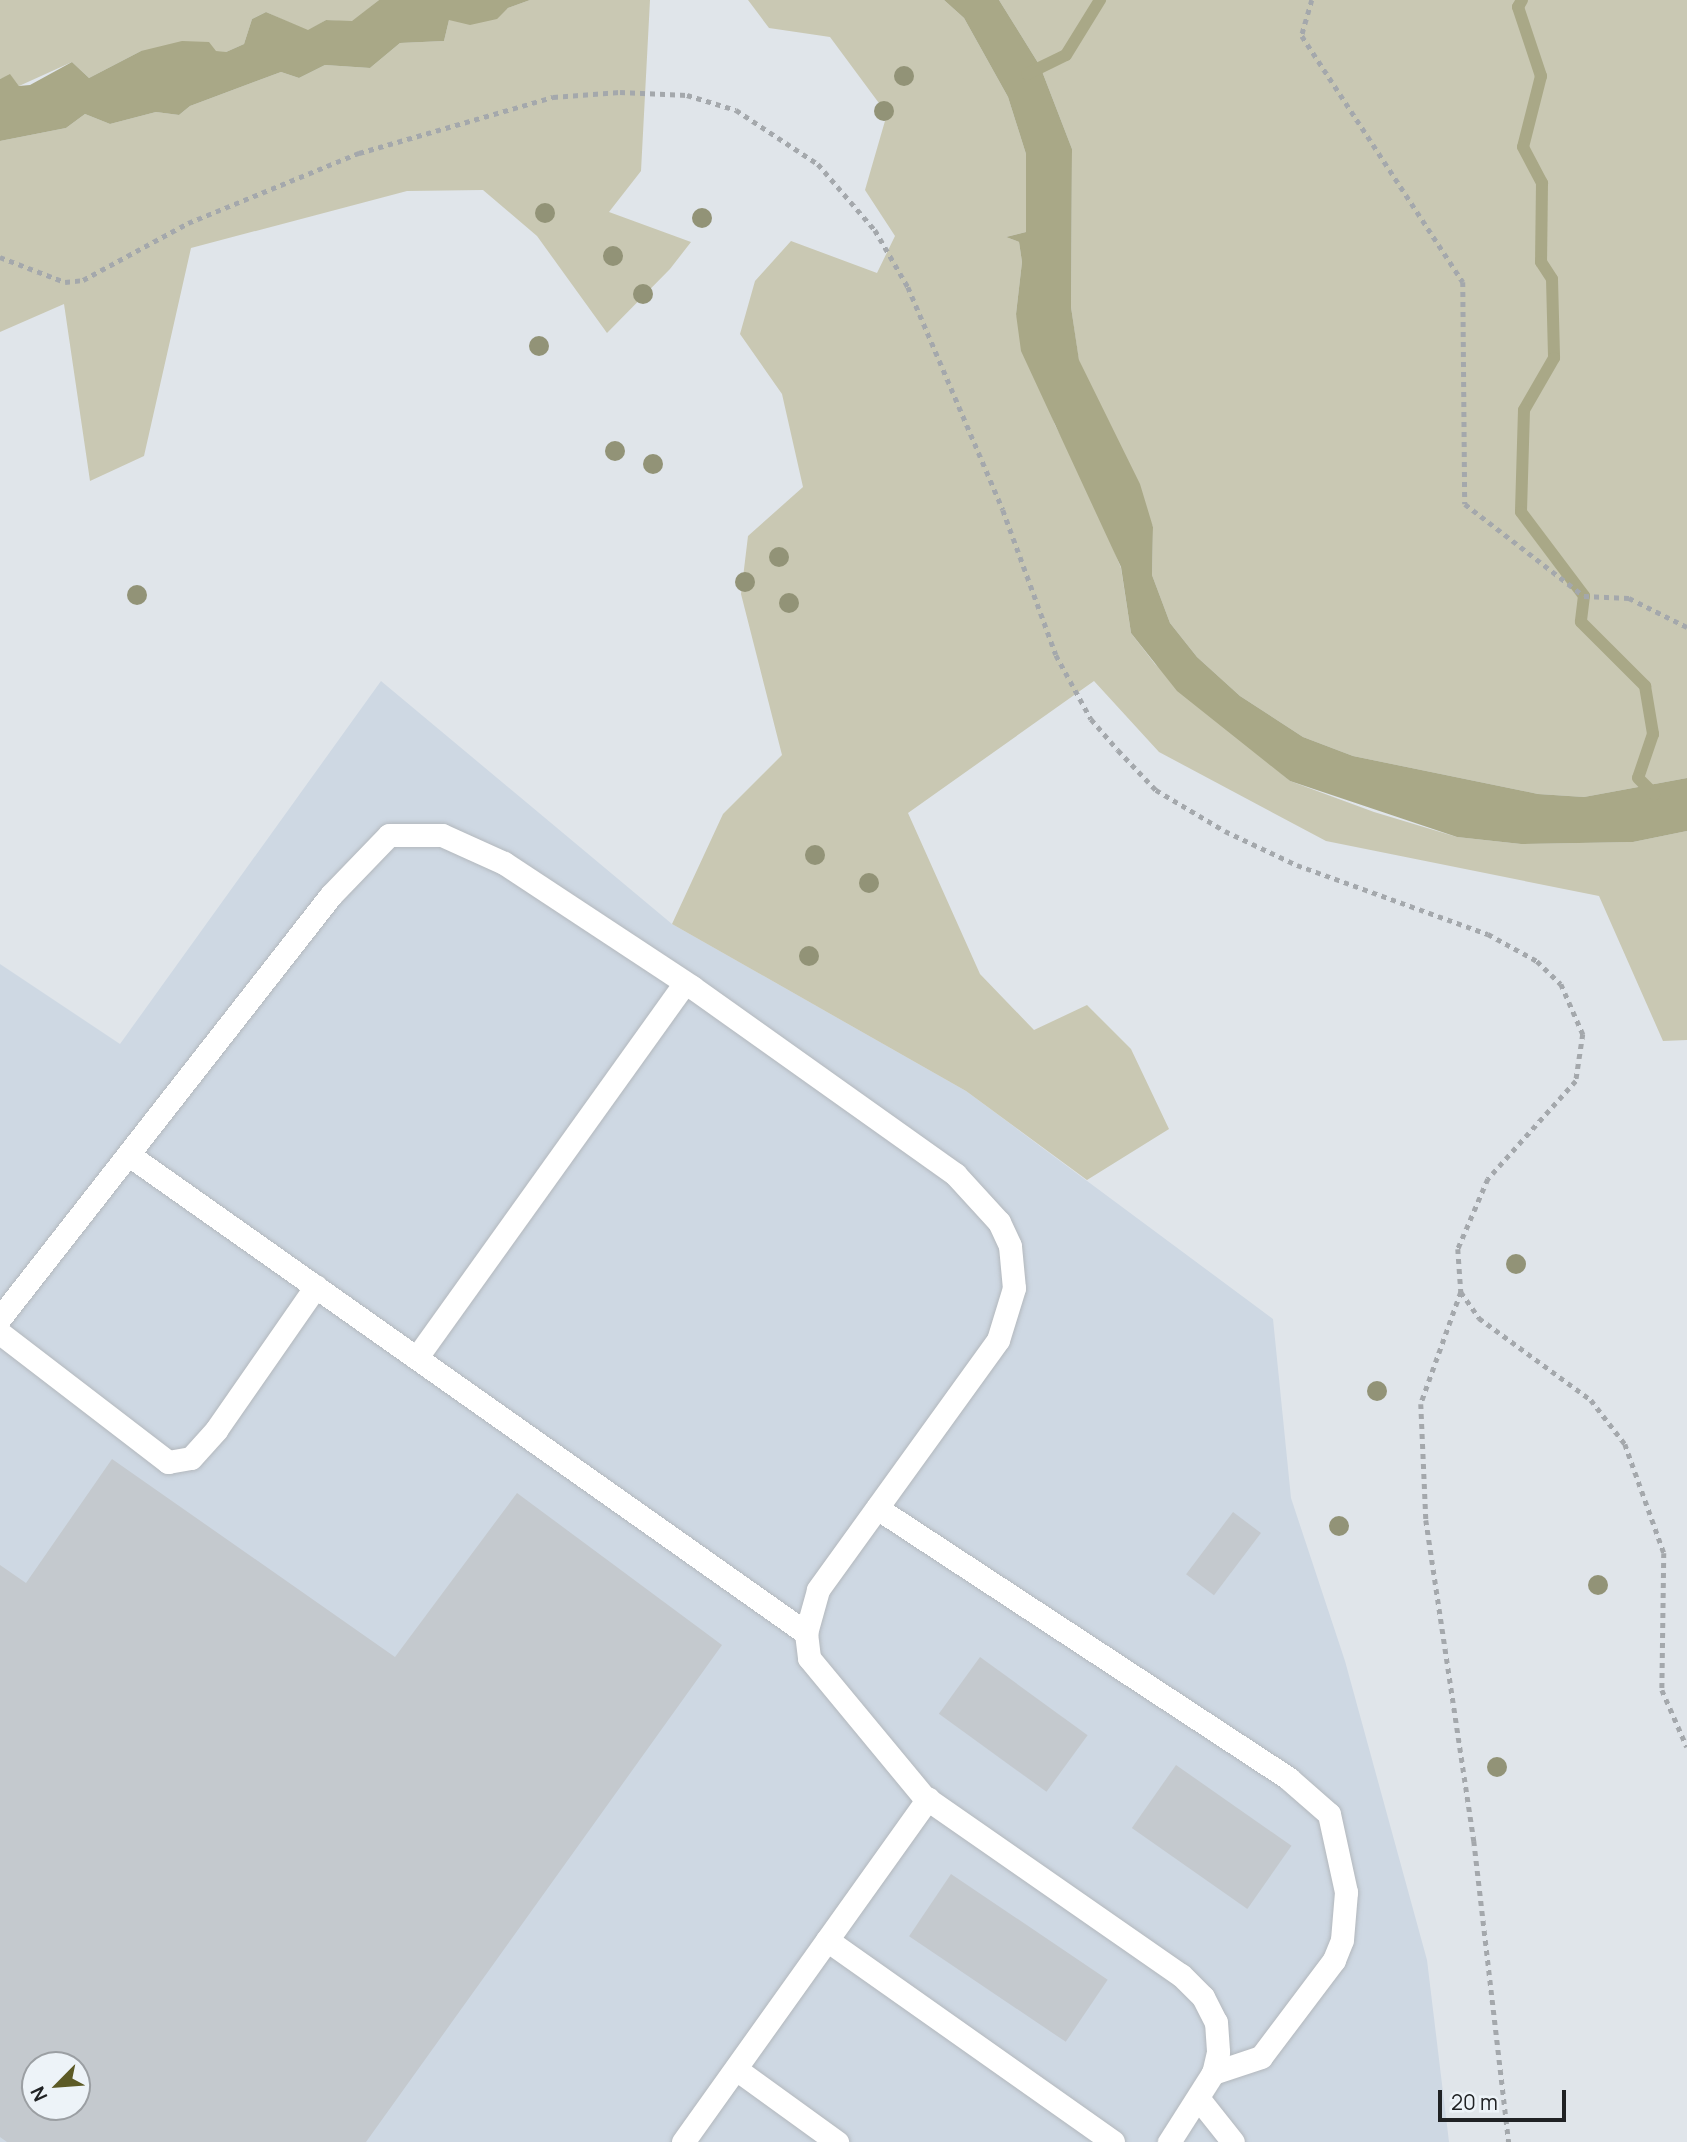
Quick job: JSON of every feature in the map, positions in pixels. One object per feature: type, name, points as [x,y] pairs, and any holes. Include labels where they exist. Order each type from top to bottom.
[{"type":"lane","points":[[0,1318],[331,895],[389,835],[442,835],[504,863],[685,983],[955,1174],[993,1214],[1010,1246],[1014,1288],[998,1340],[818,1590],[806,1633],[809,1658],[928,1799],[1194,1986],[1220,2036],[1213,2073],[1169,2142]]},
{"type":"lane","points":[[417,1357],[685,983]]},
{"type":"lane","points":[[129,1155],[806,1633]]},
{"type":"lane","points":[[0,1333],[168,1462],[191,1458],[208,1439],[316,1286]]},
{"type":"lane","points":[[877,1508],[1289,1779],[1329,1814],[1336,1828],[1346,1892],[1342,1940],[1334,1960],[1261,2056],[1213,2073]]},
{"type":"lane","points":[[683,2142],[928,1799]]},
{"type":"lane","points":[[827,1940],[1113,2142]]},
{"type":"lane","points":[[736,2068],[837,2142]]},
{"type":"lane","points":[[1198,2098],[1233,2142]]},
{"type":"path","points":[[1312,0],[1303,36],[1462,282],[1465,504],[1584,596],[1629,597],[1687,627]]},
{"type":"path","points":[[0,257],[65,282],[83,280],[188,223],[359,153],[553,97],[621,92],[687,96],[736,110],[779,136],[843,188],[908,287],[1003,510],[1056,655],[1091,719],[1118,750],[1156,790],[1225,831],[1297,865],[1488,934],[1537,961],[1561,984],[1583,1034],[1576,1081],[1510,1148],[1488,1179],[1458,1248],[1461,1292],[1421,1404],[1426,1520],[1474,1841],[1509,2142]]},
{"type":"path","points":[[1461,1292],[1479,1318],[1591,1400],[1625,1444],[1664,1553],[1662,1690],[1687,1747]]},
{"type":"shaded area","points":[[0,0],[379,0],[352,22],[326,20],[308,31],[266,12],[252,19],[244,44],[226,52],[141,51],[89,78],[72,62],[19,86],[10,75],[0,79]]},
{"type":"shaded area","points":[[379,0],[530,0],[508,8],[497,19],[470,25],[449,20],[444,41],[400,43],[370,68],[325,65],[299,78],[281,72],[190,106],[179,115],[156,112],[110,124],[85,114],[66,128],[0,141],[0,79],[10,74],[19,86],[30,85],[72,62],[89,78],[141,51],[182,41],[209,42],[216,51],[226,52],[244,44],[252,19],[266,12],[308,30],[326,20],[352,21]]},
{"type":"shaded area","points":[[530,0],[650,0],[641,171],[609,212],[691,242],[670,269],[607,333],[537,236],[483,190],[407,191],[191,248],[144,456],[90,481],[64,304],[0,332],[0,141],[66,128],[85,114],[110,124],[156,112],[179,115],[190,106],[281,72],[299,78],[325,65],[370,68],[400,43],[444,41],[449,20],[496,19],[508,8]]},
{"type":"shaded area","points":[[748,0],[944,0],[964,18],[1008,97],[1026,154],[1026,232],[1006,237],[1019,242],[1022,262],[1016,314],[1055,425],[1090,491],[1121,568],[1131,633],[1155,664],[1290,781],[1374,812],[1457,837],[1521,844],[1633,842],[1687,831],[1687,1040],[1663,1041],[1599,896],[1326,841],[1159,752],[1094,681],[908,813],[980,974],[1034,1030],[1087,1005],[1131,1049],[1169,1129],[1087,1180],[966,1091],[672,924],[723,814],[782,755],[741,594],[748,536],[803,487],[782,394],[740,334],[755,281],[791,241],[877,273],[895,236],[865,190],[887,114],[830,37],[769,28]]},
{"type":"shaded area","points":[[944,0],[999,0],[1040,66],[1072,149],[1071,307],[1079,360],[1140,484],[1153,527],[1152,575],[1170,623],[1197,657],[1240,696],[1303,737],[1353,756],[1538,794],[1584,797],[1687,778],[1687,831],[1633,842],[1521,844],[1457,837],[1290,781],[1177,691],[1131,633],[1121,567],[1021,351],[1016,314],[1022,262],[1019,242],[1006,237],[1026,232],[1026,154],[1008,97],[964,18]]},
{"type":"shaded area","points":[[999,0],[1687,0],[1687,778],[1584,797],[1538,794],[1353,756],[1303,737],[1240,696],[1197,657],[1170,623],[1152,575],[1153,527],[1079,361],[1071,307],[1072,149],[1040,66]]},
{"type":"shaded area","points":[[381,681],[672,924],[966,1091],[1273,1319],[1291,1498],[1345,1661],[1427,1960],[1449,2142],[0,2142],[0,964],[120,1044]]},
{"type":"building","points":[[112,1459],[395,1657],[517,1493],[722,1645],[366,2142],[7,2142],[0,2137],[0,1565],[26,1583]]},
{"type":"building","points":[[1233,1512],[1261,1533],[1214,1595],[1186,1574]]},
{"type":"building","points":[[980,1657],[1088,1735],[1046,1792],[939,1714]]},
{"type":"building","points":[[1176,1765],[1292,1846],[1247,1909],[1132,1828]]},
{"type":"building","points":[[951,1874],[1108,1980],[1066,2042],[909,1936]]},
{"type":"waterway","points":[[1027,74],[1066,55],[1100,0]]},
{"type":"waterway","points":[[1522,0],[1518,7],[1541,76],[1523,147],[1542,183],[1541,262],[1552,279],[1554,358],[1524,410],[1521,512],[1584,596],[1581,622],[1645,686],[1653,734],[1638,778],[1654,794]]}]
